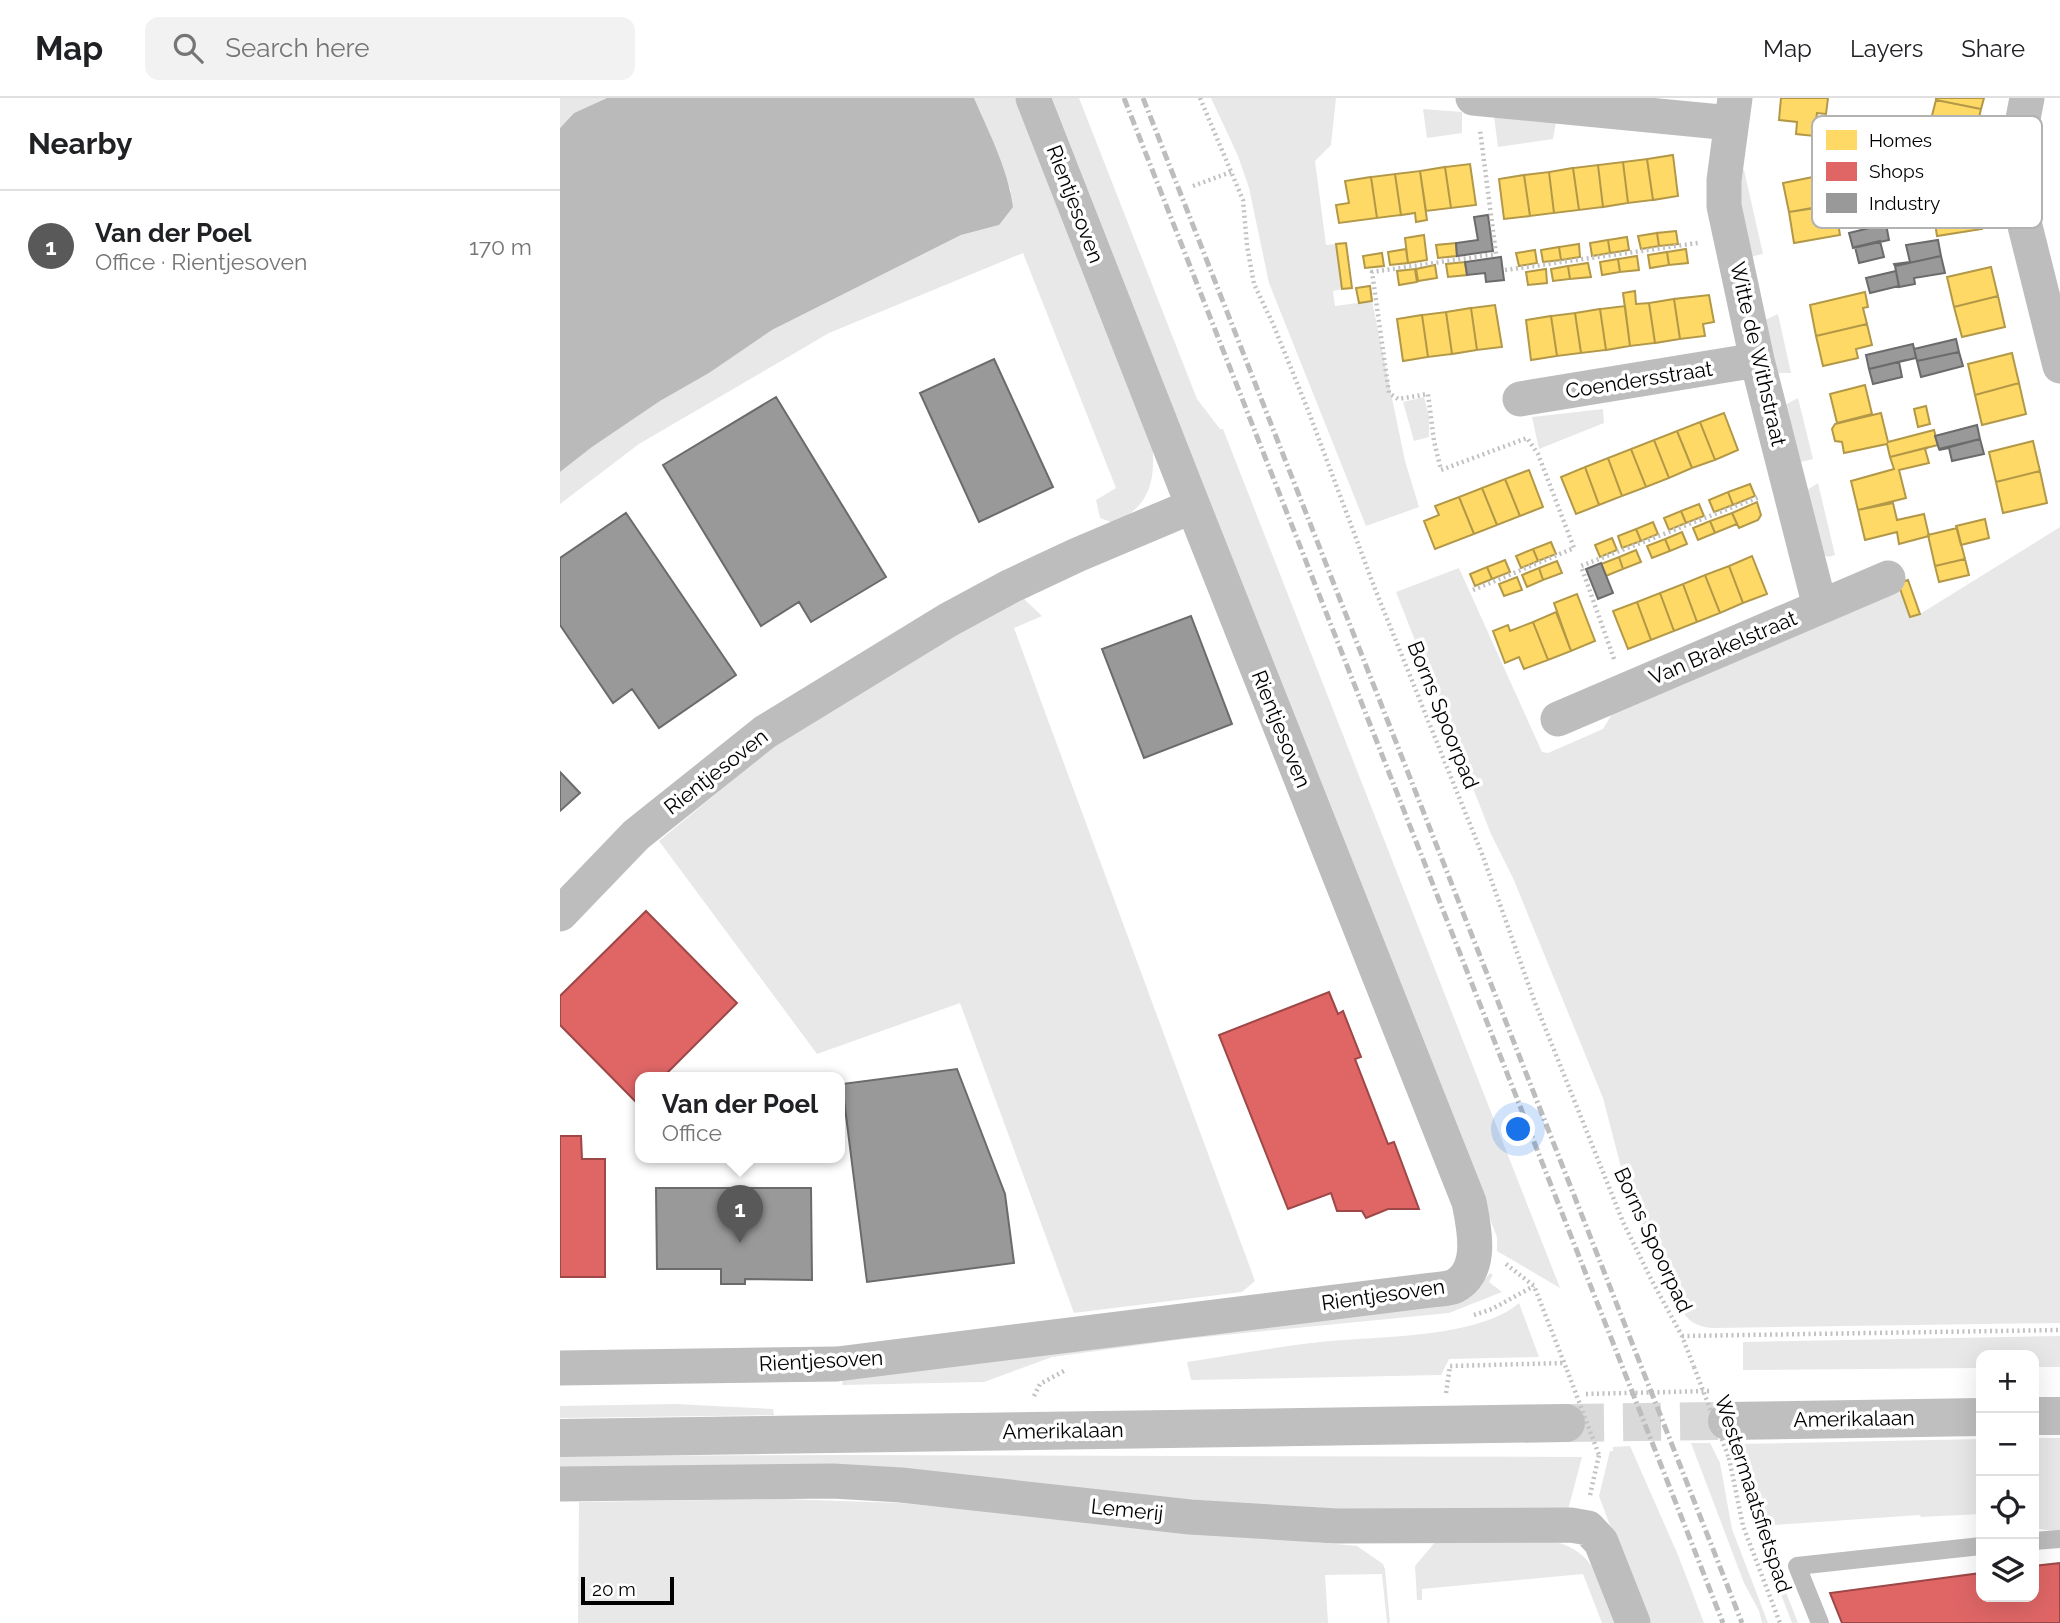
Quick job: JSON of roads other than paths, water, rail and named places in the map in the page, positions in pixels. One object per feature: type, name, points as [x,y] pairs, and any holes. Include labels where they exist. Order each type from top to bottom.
[{"type":"main road","points":[[2039,1416],[2060,1416]]},
{"type":"main road","name":"Amerikalaan","points":[[1728,1439],[1976,1417]]},
{"type":"main road","name":"Amerikalaan","points":[[560,1438],[1566,1423]]},
{"type":"street","name":"Rientjesoven","points":[[560,1368],[837,1364],[1432,1290],[1454,1286],[1464,1277],[1475,1256],[1475,1233],[1469,1202],[1033,98]]},
{"type":"street","points":[[1475,98],[1733,111]]},
{"type":"street","points":[[2024,116],[2027,98]]},
{"type":"street","name":"Witte de Withstraat","points":[[1733,111],[1724,180],[1724,206],[1757,360],[1820,607]]},
{"type":"street","points":[[2026,228],[2060,366]]},
{"type":"street","name":"Coendersstraat","points":[[1520,399],[1757,360]]},
{"type":"street","name":"Rientjesoven","points":[[560,914],[636,835],[765,732],[948,620],[1011,586],[1193,506]]},
{"type":"street","name":"Van Brakelstraat","points":[[1559,719],[1888,578]]},
{"type":"street","name":"Lemerij","points":[[560,1484],[833,1480],[1189,1517],[1336,1526],[1571,1525],[1588,1528],[1601,1542],[1633,1623]]},
{"type":"lane","points":[[2039,1541],[2060,1539]]},
{"type":"lane","points":[[1820,1623],[1797,1566],[1976,1547]]},
{"type":"tunnel","points":[[1566,1423],[1727,1421]]},
{"type":"railway","points":[[1124,98],[1723,1623]]},
{"type":"railway","points":[[1143,98],[1742,1623]]},
{"type":"place","name":"Van der Poel","points":[[740,1243]]}]
